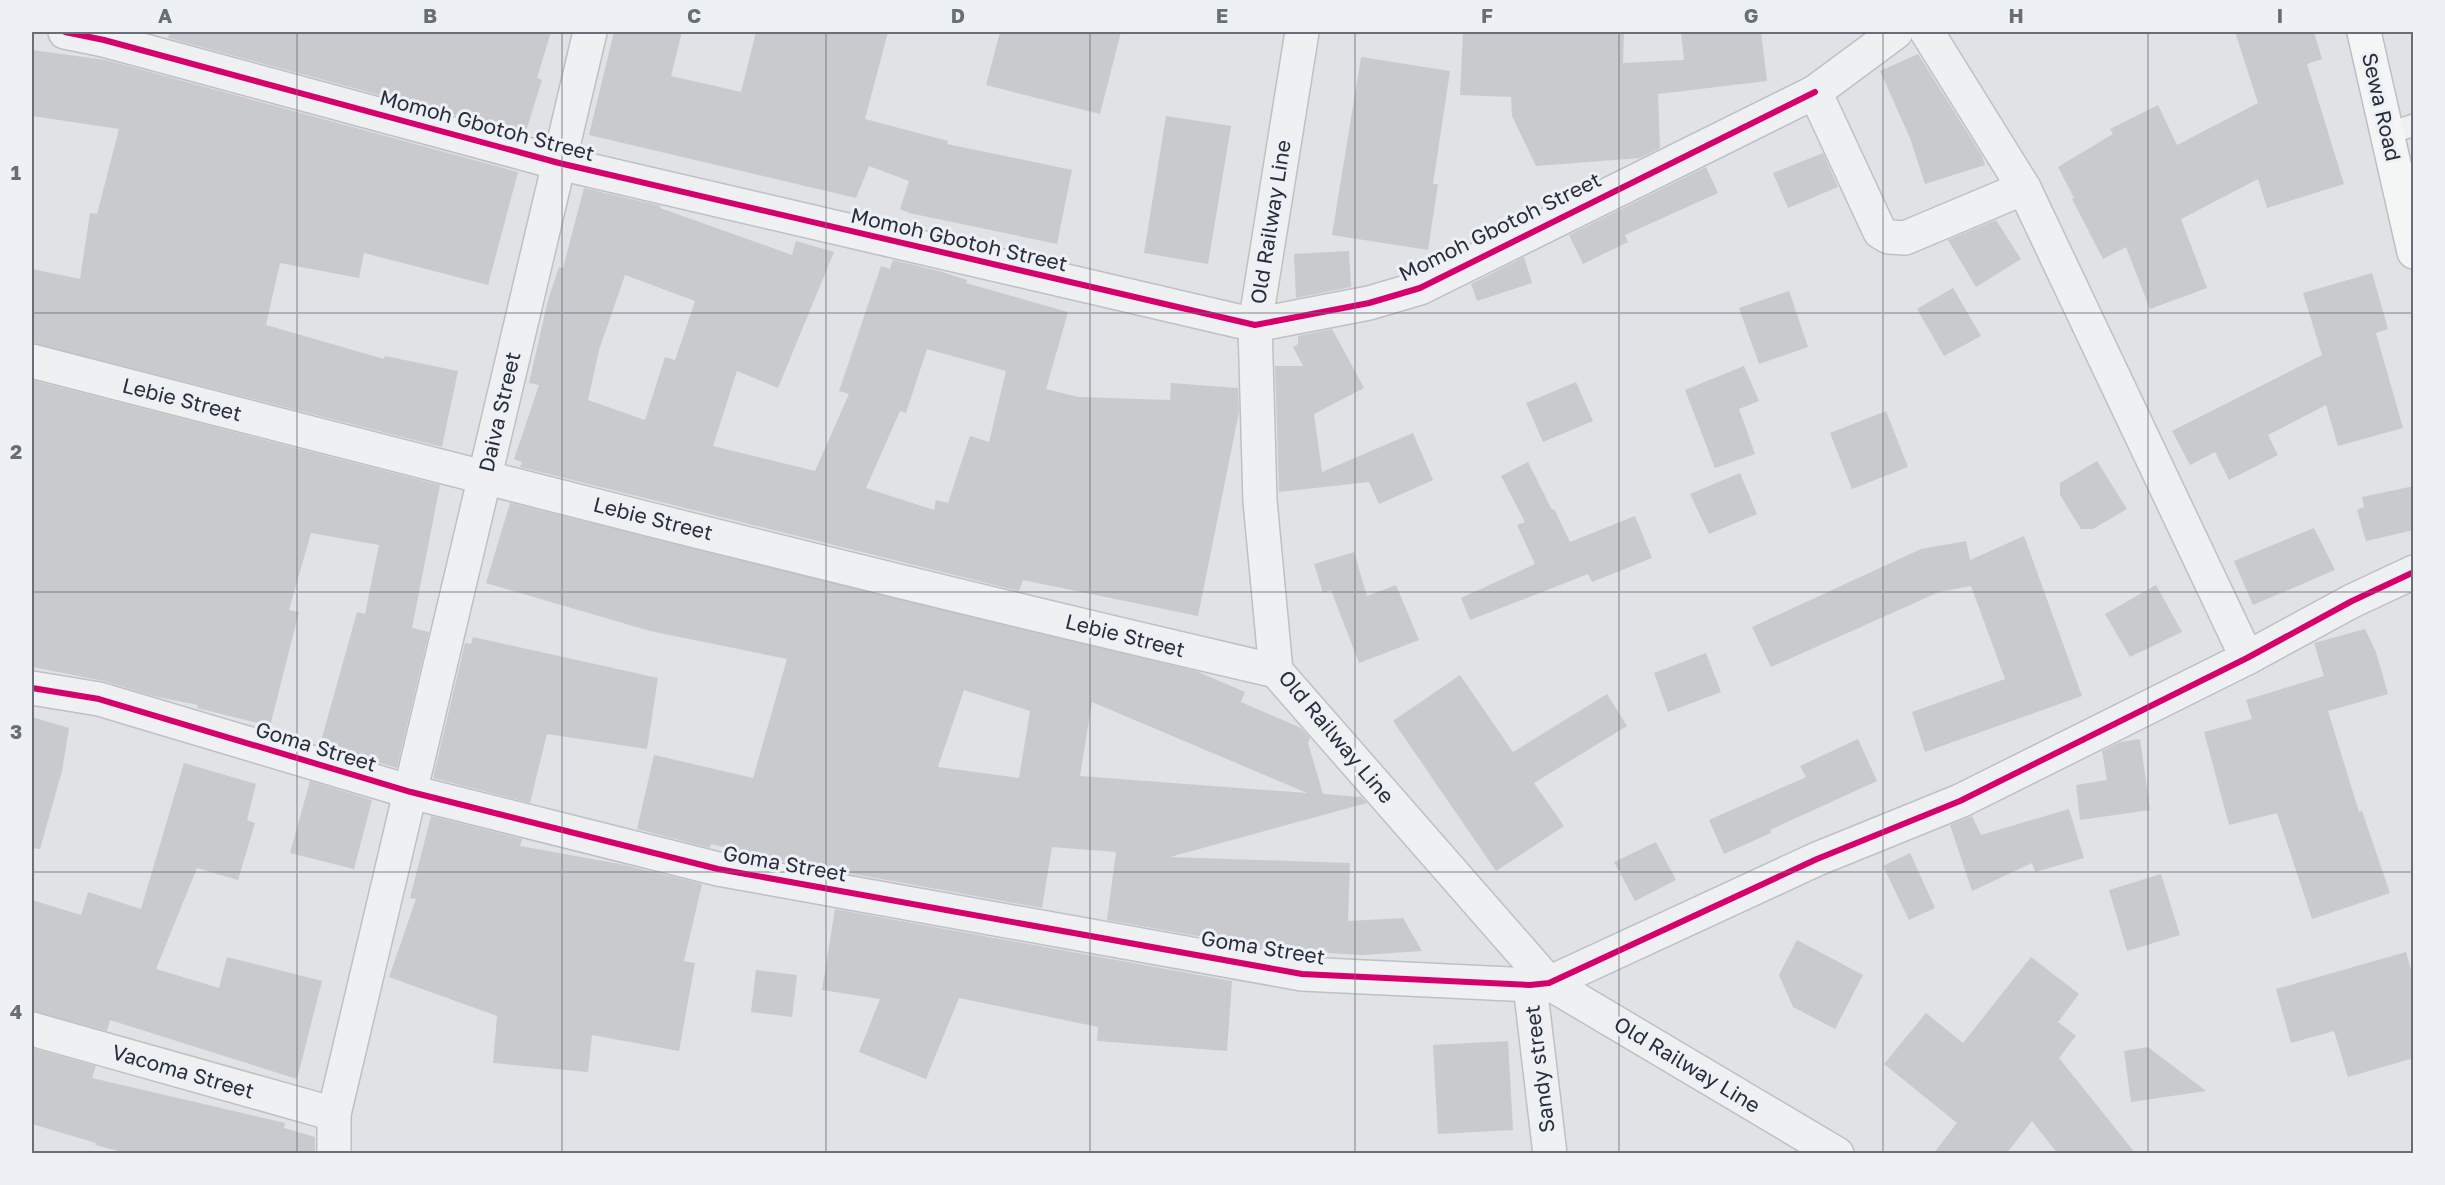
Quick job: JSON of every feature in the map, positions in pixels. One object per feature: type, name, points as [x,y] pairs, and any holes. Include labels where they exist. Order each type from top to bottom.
[{"type":"main road","name":"Sewa Road","points":[[2364,32],[2400,130],[2414,252]]},
{"type":"street","name":"Momoh Gbotoh Street","points":[[65,32],[104,40],[559,163],[1255,326],[1369,303],[1420,288],[1815,92],[1896,32]]},
{"type":"street","name":"Daiva Street","points":[[334,1154],[334,1114],[590,32]]},
{"type":"street","name":"Old Railway Line","points":[[1302,32],[1255,326],[1260,501],[1276,671],[1540,984],[1837,1154]]},
{"type":"street","points":[[1927,32],[2024,188],[2247,658]]},
{"type":"street","points":[[1815,92],[1880,232],[1889,237],[1905,238],[2024,188]]},
{"type":"street","name":"Lebie Street","points":[[32,361],[485,478],[1276,671]]},
{"type":"street","points":[[1540,984],[1816,859],[1960,801],[2247,658],[2352,601],[2414,572]]},
{"type":"street","name":"Goma Street","points":[[32,688],[99,699],[411,792],[718,869],[1302,974],[1540,984]]},
{"type":"street","name":"Sandy street","points":[[1540,984],[1550,1154]]},
{"type":"street","name":"Vacoma Street","points":[[32,1029],[334,1114]]},
{"type":"building","points":[[170,32],[551,32],[537,78],[542,80],[525,134],[168,38]]},
{"type":"building","points":[[614,32],[682,32],[671,76],[741,92],[756,32],[888,32],[865,119],[948,141],[947,144],[1072,170],[1057,244],[909,213],[900,209],[909,181],[869,166],[856,198],[589,135]]},
{"type":"building","points":[[1000,32],[1121,32],[1100,114],[986,85]]},
{"type":"building","points":[[1463,32],[1624,32],[1623,63],[1684,60],[1681,32],[1761,32],[1767,81],[1658,94],[1660,148],[1640,158],[1536,166],[1512,116],[1511,97],[1460,95]]},
{"type":"building","points":[[2235,32],[2314,32],[2322,59],[2307,64],[2344,184],[2267,208],[2258,179],[2181,219],[2207,288],[2150,309],[2126,247],[2103,259],[2058,167],[2113,134],[2110,129],[2158,105],[2177,145],[2258,103]]},
{"type":"building","points":[[32,50],[106,60],[518,172],[488,285],[364,253],[359,278],[280,263],[266,325],[384,359],[385,356],[458,371],[442,447],[32,343],[32,269],[80,279],[90,213],[97,214],[119,129],[32,116]]},
{"type":"building","points":[[1918,54],[1982,156],[1985,165],[1925,184],[1910,138],[1880,71]]},
{"type":"building","points":[[1361,57],[1450,71],[1433,184],[1438,184],[1428,250],[1332,235]]},
{"type":"building","points":[[1166,116],[1231,126],[1208,264],[1144,253]]},
{"type":"building","points":[[1823,153],[1838,187],[1788,208],[1773,173]]},
{"type":"building","points":[[1706,167],[1718,193],[1625,235],[1628,242],[1583,264],[1569,235]]},
{"type":"building","points":[[584,188],[661,206],[660,208],[792,255],[796,241],[834,252],[778,388],[737,371],[713,446],[815,471],[849,394],[839,391],[881,266],[890,269],[893,260],[939,271],[967,280],[966,283],[1068,312],[1046,389],[1078,397],[1170,400],[1171,383],[1238,388],[1239,412],[1198,616],[1023,580],[1019,591],[520,467],[522,462],[514,459],[539,385],[529,383],[548,300],[559,267],[563,268]],"holes":[[[625,275],[695,301],[675,360],[665,357],[645,420],[588,400],[599,350]],[[927,349],[1006,371],[989,442],[970,436],[948,503],[936,500],[934,510],[866,488],[900,411],[906,413]]]},
{"type":"building","points":[[1996,220],[2021,259],[1976,287],[1948,240]]},
{"type":"building","points":[[1349,251],[1351,287],[1296,298],[1294,254]]},
{"type":"building","points":[[1524,257],[1532,283],[1477,301],[1471,284]]},
{"type":"building","points":[[2372,273],[2388,329],[2376,333],[2403,428],[2338,446],[2326,405],[2268,435],[2278,455],[2229,480],[2215,452],[2190,465],[2172,431],[2322,355],[2303,293]]},
{"type":"building","points":[[1953,288],[1981,336],[1944,356],[1917,309]]},
{"type":"building","points":[[1789,291],[1808,347],[1759,364],[1739,308]]},
{"type":"building","points":[[1332,329],[1364,388],[1314,414],[1322,472],[1413,433],[1433,480],[1379,504],[1369,482],[1279,492],[1275,366],[1303,366],[1293,347],[1298,344],[1298,336]]},
{"type":"building","points":[[1744,366],[1759,401],[1739,409],[1755,454],[1715,468],[1685,390]]},
{"type":"building","points":[[32,380],[440,485],[412,628],[429,632],[397,768],[320,745],[357,612],[365,614],[379,545],[311,533],[289,610],[299,612],[270,726],[104,681],[32,667]]},
{"type":"building","points":[[1576,382],[1593,421],[1543,442],[1526,403]]},
{"type":"building","points":[[1886,411],[1908,467],[1852,489],[1830,433]]},
{"type":"building","points":[[2097,461],[2127,509],[2093,529],[2081,529],[2060,495],[2060,483]]},
{"type":"building","points":[[1528,462],[1570,542],[1635,516],[1652,558],[1592,582],[1588,574],[1470,620],[1461,598],[1535,564],[1517,525],[1525,522],[1501,476]]},
{"type":"building","points":[[1740,473],[1757,514],[1709,534],[1690,494]]},
{"type":"building","points":[[2414,486],[2414,530],[2366,541],[2357,510],[2364,507],[2362,497]]},
{"type":"building","points":[[510,503],[1196,671],[1245,692],[1241,702],[1301,728],[1310,738],[1308,743],[1323,794],[1361,797],[1367,803],[1170,857],[1350,863],[1348,921],[1403,918],[1422,951],[1363,955],[1276,950],[1107,920],[1116,852],[1052,847],[1042,908],[782,861],[711,844],[710,848],[637,829],[654,755],[753,778],[787,659],[650,631],[486,583]],"holes":[[[964,690],[1030,711],[1019,778],[938,767]],[[1092,702],[1307,793],[1080,776]]]},
{"type":"building","points":[[2314,528],[2335,570],[2253,605],[2234,561]]},
{"type":"building","points":[[2024,536],[2082,696],[1925,752],[1912,712],[2005,679],[1971,586],[1939,592],[1771,667],[1752,627],[1921,549],[1966,541],[1970,560]]},
{"type":"building","points":[[1354,552],[1367,596],[1396,585],[1419,640],[1359,663],[1331,590],[1323,593],[1314,564]]},
{"type":"building","points":[[2156,585],[2182,632],[2130,657],[2105,614]]},
{"type":"building","points":[[2365,629],[2376,652],[2388,694],[2328,711],[2359,812],[2362,811],[2390,893],[2312,919],[2277,813],[2229,825],[2204,732],[2252,719],[2246,700],[2324,676],[2314,643]]},
{"type":"building","points":[[473,637],[658,678],[647,749],[547,734],[530,803],[433,778],[465,643],[471,644]]},
{"type":"building","points":[[1706,653],[1721,692],[1668,712],[1654,673]]},
{"type":"building","points":[[1460,675],[1513,752],[1607,694],[1627,726],[1534,783],[1564,826],[1496,871],[1393,721]]},
{"type":"building","points":[[32,717],[69,728],[62,771],[40,849],[32,848]]},
{"type":"building","points":[[1858,739],[1877,781],[1770,830],[1771,833],[1724,854],[1709,820],[1806,777],[1800,766]]},
{"type":"building","points":[[2140,739],[2150,810],[2080,820],[2076,785],[2107,780],[2102,751],[2120,742]]},
{"type":"building","points":[[184,763],[256,784],[247,820],[255,823],[238,880],[197,868],[156,969],[219,988],[227,957],[322,981],[297,1079],[110,1020],[107,1031],[32,1011],[32,900],[81,915],[88,892],[141,909]]},
{"type":"building","points":[[310,781],[372,800],[354,869],[290,853]]},
{"type":"building","points":[[2069,809],[2084,858],[2035,872],[2032,863],[1972,891],[1950,825],[1972,816],[1981,835]]},
{"type":"building","points":[[431,816],[522,839],[520,846],[620,864],[702,884],[684,961],[695,963],[679,1051],[592,1035],[588,1072],[493,1063],[497,1016],[389,977],[416,899],[410,898]]},
{"type":"building","points":[[1656,842],[1676,880],[1635,901],[1614,862]]},
{"type":"building","points":[[1910,853],[1935,908],[1909,920],[1883,866]]},
{"type":"building","points":[[2161,874],[2180,935],[2127,951],[2109,890]]},
{"type":"building","points":[[835,909],[1232,981],[1227,1051],[1097,1041],[1098,1027],[959,998],[926,1079],[859,1052],[880,999],[822,990]]},
{"type":"building","points":[[1797,940],[1863,975],[1835,1029],[1793,1007],[1779,975]]},
{"type":"building","points":[[2406,952],[2414,980],[2414,1058],[2348,1077],[2334,1031],[2291,1043],[2276,989]]},
{"type":"building","points":[[2031,957],[2079,994],[2058,1022],[2076,1036],[2059,1058],[2136,1154],[2058,1154],[2032,1121],[2006,1154],[1933,1154],[1957,1123],[1884,1064],[1926,1013],[1963,1043]]},
{"type":"building","points":[[756,970],[797,975],[792,1017],[751,1012]]},
{"type":"building","points":[[1508,1041],[1513,1130],[1438,1134],[1433,1045]]},
{"type":"building","points":[[2148,1047],[2206,1091],[2131,1102],[2124,1051]]},
{"type":"building","points":[[32,1048],[96,1066],[92,1078],[285,1123],[284,1128],[315,1137],[315,1154],[130,1154],[32,1124]]},
{"type":"cycle path","points":[[65,32],[104,40],[559,163],[1255,325],[1369,303],[1420,288],[1815,92]]},
{"type":"cycle path","points":[[32,688],[99,699],[411,792],[718,869],[1302,974],[1530,985],[1549,983],[1817,859],[1960,801],[2247,658],[2352,601],[2414,572]]}]
